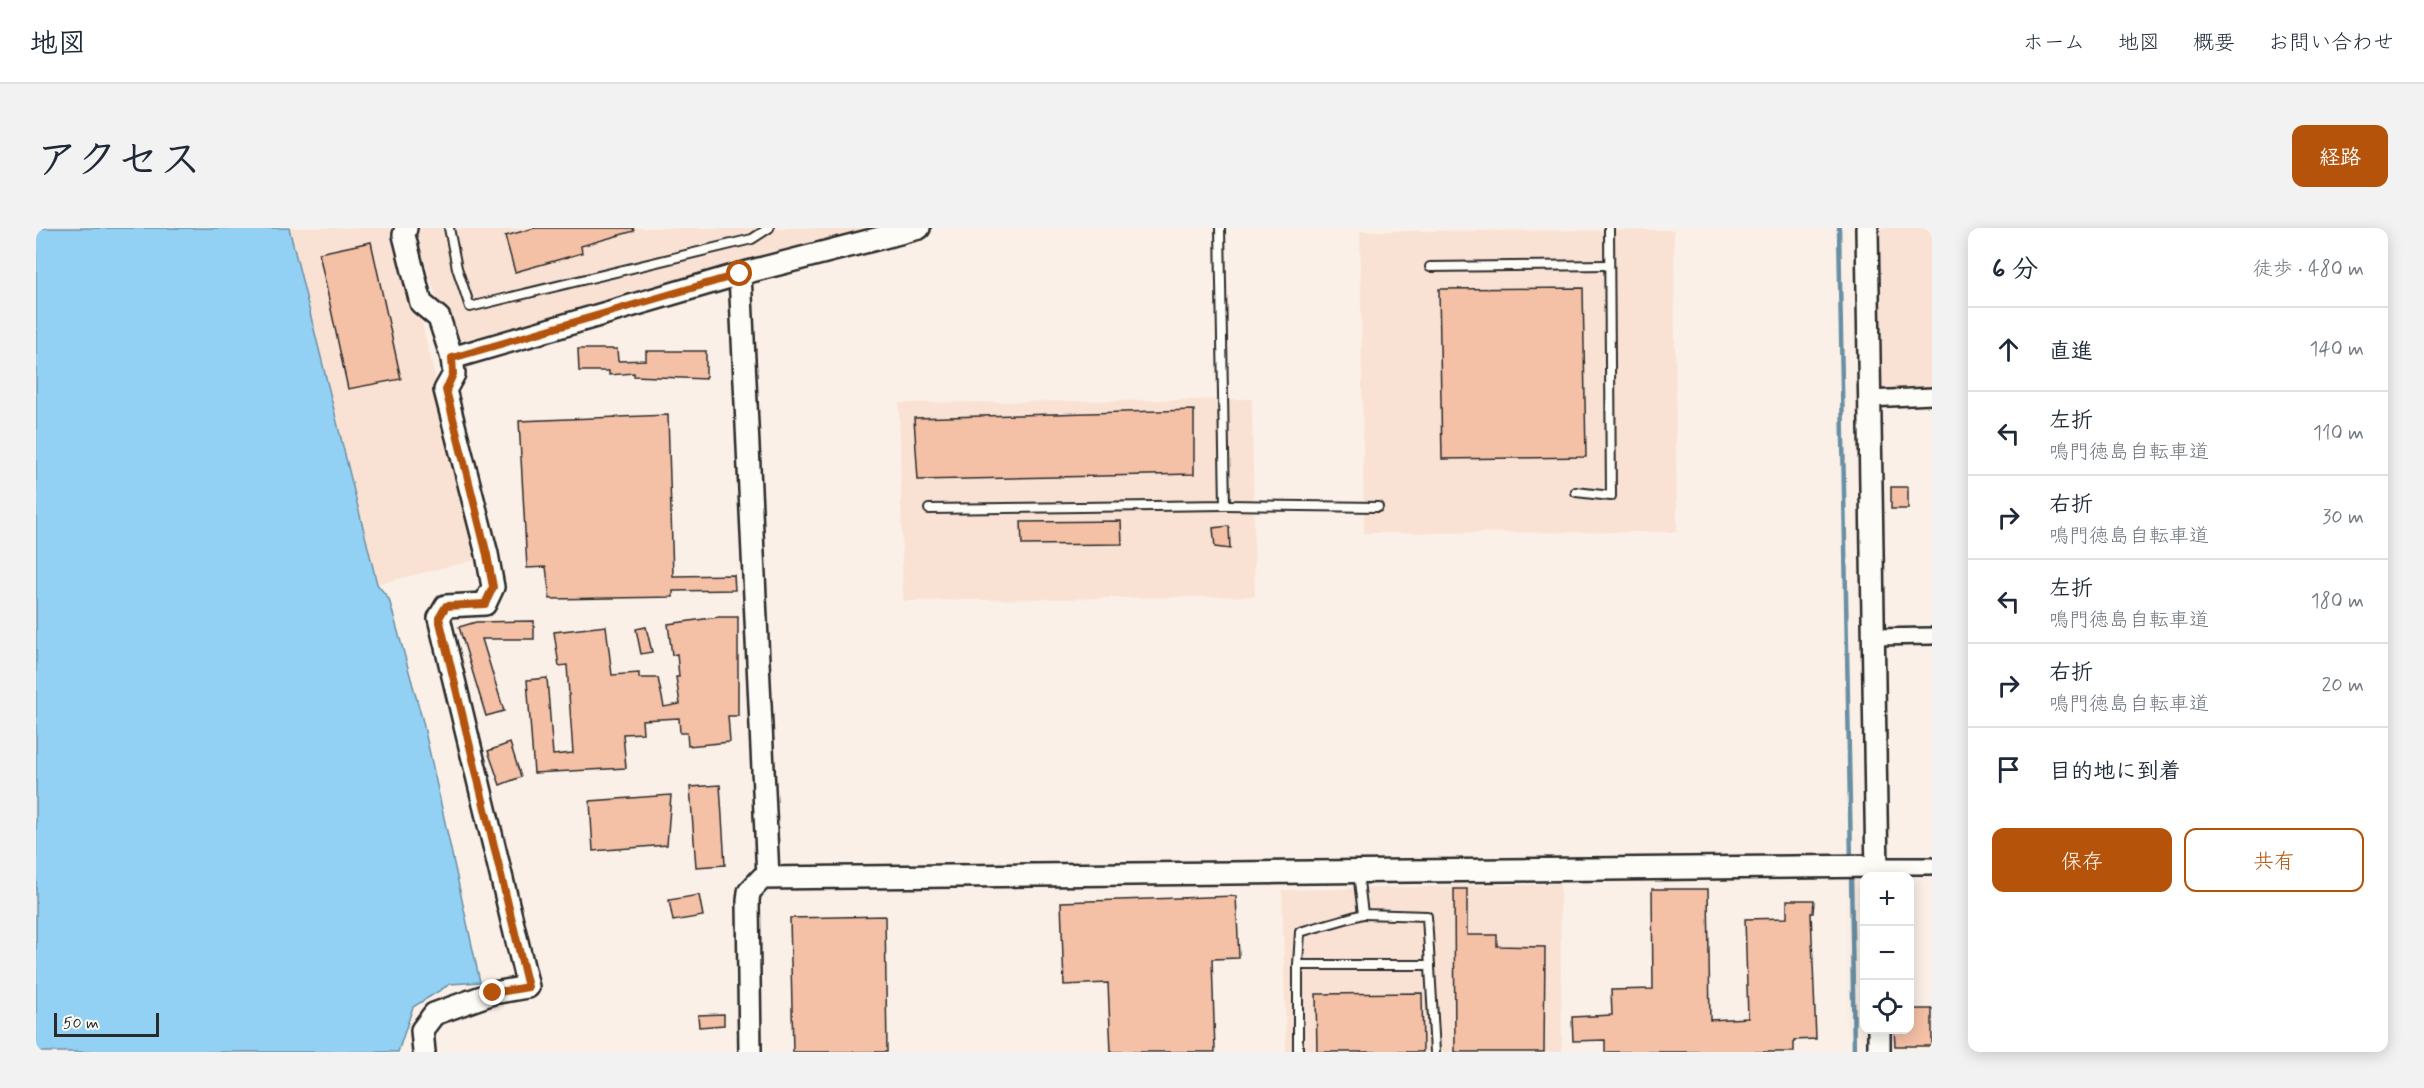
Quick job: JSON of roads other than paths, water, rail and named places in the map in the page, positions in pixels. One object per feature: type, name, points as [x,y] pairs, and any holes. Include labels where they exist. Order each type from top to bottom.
[{"type":"street","points":[[406,228],[404,235],[421,303],[439,318],[452,358],[453,374],[446,390],[493,587],[485,604],[446,606],[439,618],[528,987],[493,993],[434,1014],[422,1030],[423,1052]]},
{"type":"street","points":[[452,358],[740,274],[919,228]]},
{"type":"street","points":[[1867,228],[1872,638],[1871,870]]},
{"type":"street","points":[[740,274],[768,877]]},
{"type":"street","points":[[1869,399],[1932,396]]},
{"type":"street","points":[[1872,638],[1932,636]]},
{"type":"street","points":[[750,1052],[748,901],[749,892],[754,885],[762,878],[768,877],[1834,866],[1871,870],[1932,866]]},
{"type":"street","points":[[1879,1034],[1879,1052]]},
{"type":"lane","points":[[449,228],[457,268],[470,307],[752,240],[769,228]]},
{"type":"lane","points":[[1220,228],[1225,505]]},
{"type":"lane","points":[[1576,492],[1611,496],[1609,228]]},
{"type":"lane","points":[[1430,267],[1609,265]]},
{"type":"lane","points":[[929,509],[1225,505],[1378,507]]},
{"type":"lane","points":[[1358,871],[1363,914]]},
{"type":"lane","points":[[1298,1052],[1299,932],[1363,914],[1427,916],[1435,1052]]},
{"type":"lane","points":[[1298,965],[1430,964]]},
{"type":"water","points":[[36,228],[289,228],[377,584],[389,599],[423,722],[480,982],[450,984],[413,1007],[398,1052],[36,1052]]},
{"type":"waterway","points":[[1839,228],[1851,860]]},
{"type":"waterway","points":[[1851,872],[1854,1052]]}]
